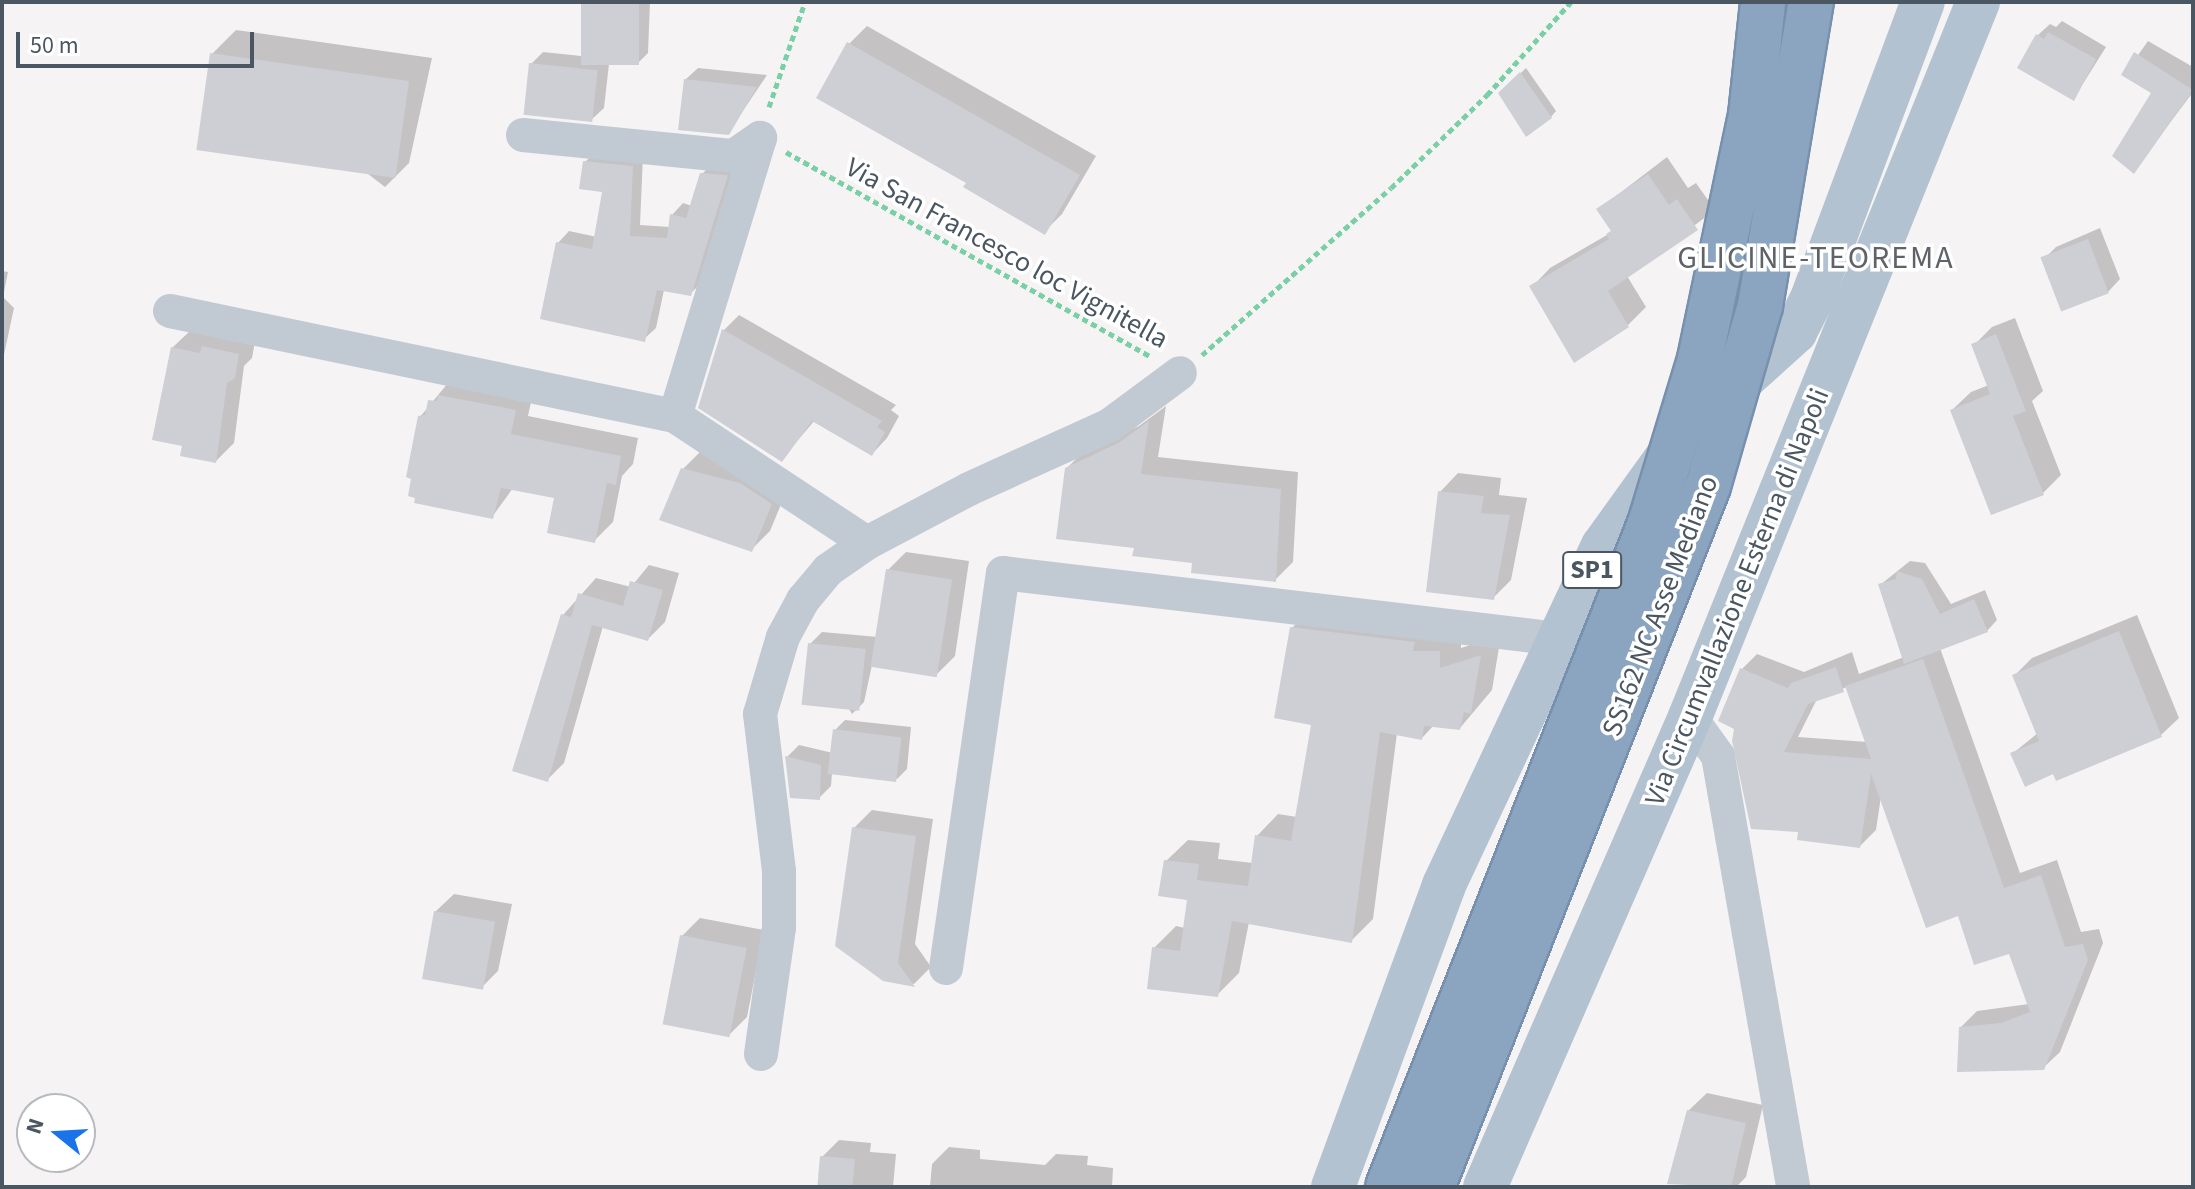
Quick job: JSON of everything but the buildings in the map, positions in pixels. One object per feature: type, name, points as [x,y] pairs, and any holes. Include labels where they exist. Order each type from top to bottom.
[{"type":"highway","name":"SS162 NC Asse Mediano","points":[[1388,1187],[1650,524],[1700,359],[1751,115],[1763,2]]},
{"type":"highway","name":"SS162 NC Asse Mediano","points":[[1432,1187],[1708,486],[1760,306],[1811,2]]},
{"type":"main road","name":"SP1","points":[[1333,1187],[1444,885],[1603,546],[1656,469],[1707,410],[1795,332],[1846,212],[1923,2]]},
{"type":"main road","name":"Via Circumvallazione Esterna di Napoli","points":[[1485,1187],[1690,717],[1978,2]]},
{"type":"street","points":[[523,135],[734,156],[760,138]]},
{"type":"street","points":[[675,416],[760,138]]},
{"type":"street","points":[[170,311],[675,416],[867,543]]},
{"type":"street","points":[[761,1054],[779,928],[779,871],[760,714],[765,686],[803,600],[828,570],[867,543],[969,489],[1110,425],[1180,373]]},
{"type":"street","points":[[946,968],[1003,573],[1559,639]]},
{"type":"street","points":[[1690,717],[1718,756],[1793,1187]]},
{"type":"path","points":[[760,138],[805,2]]},
{"type":"path","name":"Via San Francesco loc Vignitella","points":[[760,138],[1180,373],[1270,300],[1391,188],[1487,95],[1571,2]]},
{"type":"district","name":"GLICINE-TEOREMA","points":[[1816,258]]}]
